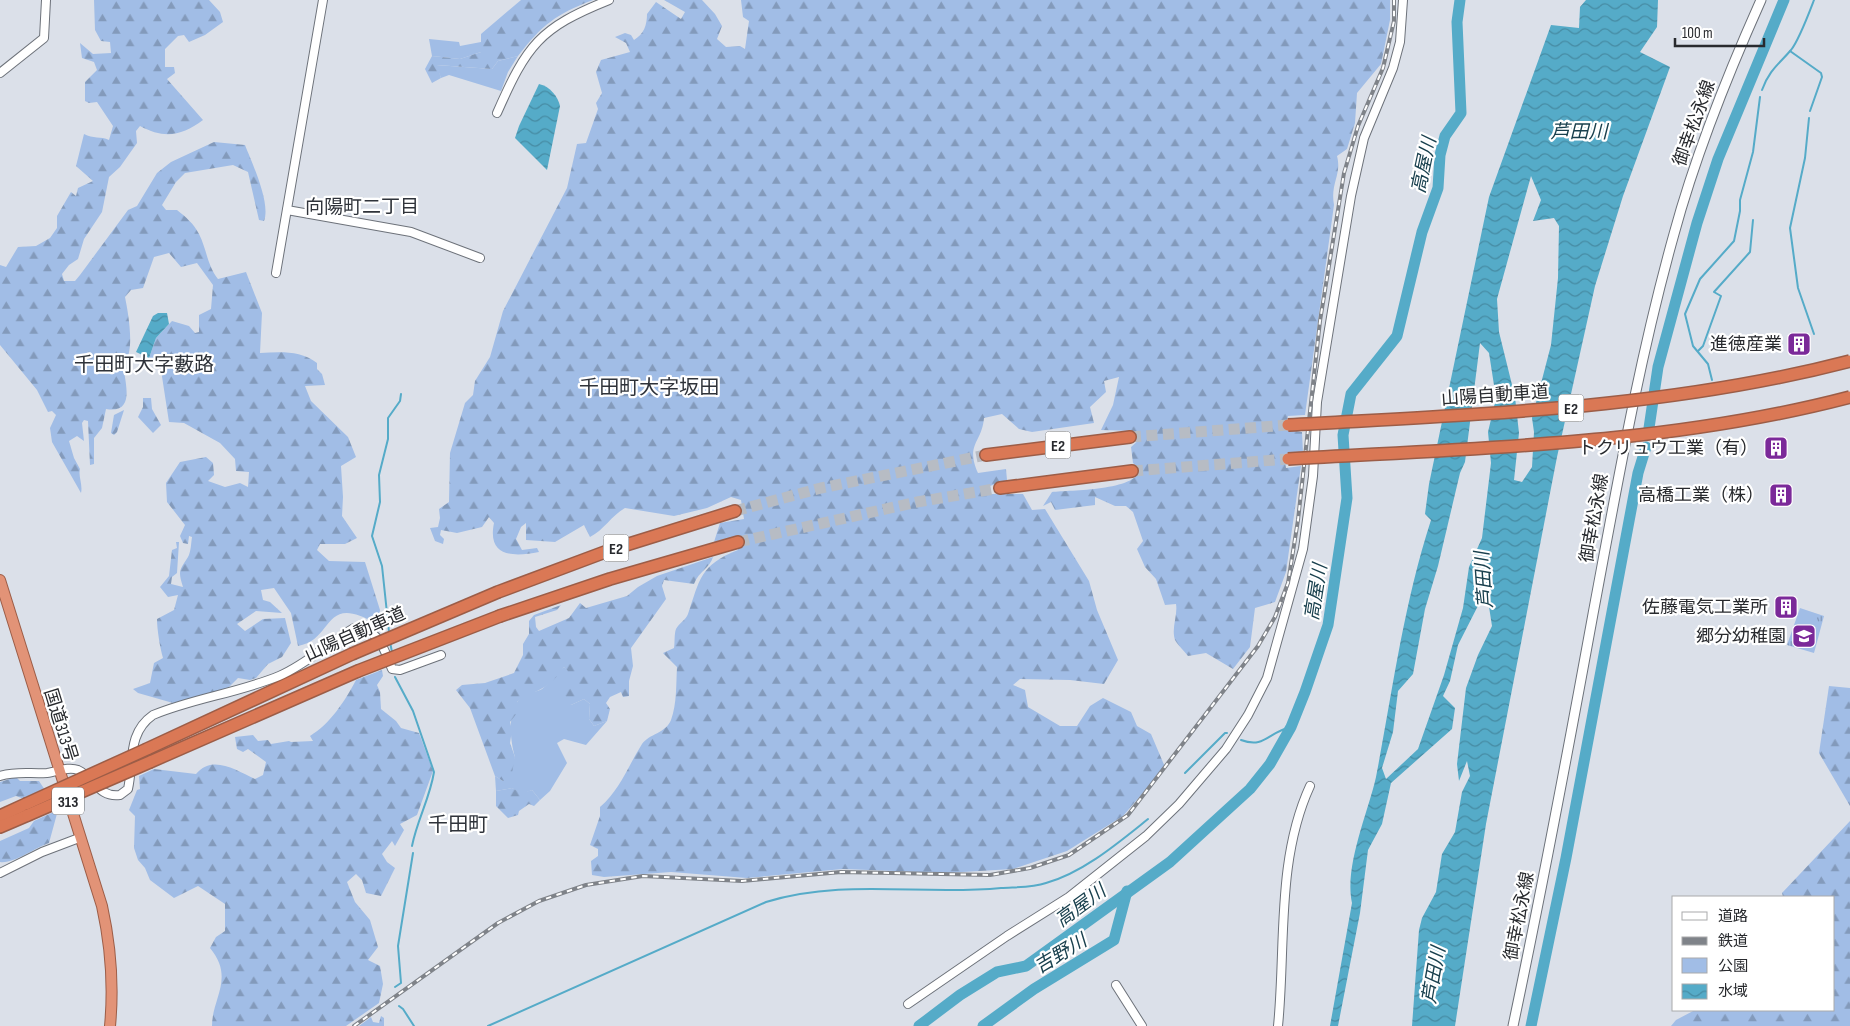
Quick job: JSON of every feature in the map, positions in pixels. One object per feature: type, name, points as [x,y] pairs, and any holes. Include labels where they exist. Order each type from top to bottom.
[{"type":"highway","name":"山陽自動車道","points":[[1288,425],[1534,411],[1626,402],[1740,386],[1850,361]]},
{"type":"highway","name":"E2","points":[[1288,459],[1532,445],[1659,434],[1751,420],[1850,397]]},
{"type":"highway","name":"E2","points":[[986,455],[1130,437]]},
{"type":"highway","name":"E2","points":[[1000,488],[1132,471]]},
{"type":"highway","name":"山陽自動車道","points":[[0,827],[27,810],[147,748],[352,654],[498,592],[613,549],[735,511]]},
{"type":"highway","name":"山陽自動車道","points":[[0,816],[27,810],[150,762],[358,672],[500,616],[610,579],[738,542]]},
{"type":"highway","name":"国道313号","points":[[0,580],[79,838],[97,888],[109,940],[112,979],[110,1026]]},
{"type":"main road","name":"御幸松永線","points":[[1513,1026],[1569,746],[1624,444],[1650,332],[1674,234],[1690,180],[1710,123],[1761,0]]},
{"type":"street","points":[[0,73],[44,38],[46,0]]},
{"type":"street","points":[[276,273],[323,0]]},
{"type":"street","points":[[497,113],[520,63],[538,39],[575,14],[609,0]]},
{"type":"street","points":[[908,1004],[1076,892],[1146,836],[1179,804],[1226,750],[1248,715],[1266,678],[1302,549],[1312,485],[1317,402],[1351,196],[1364,138],[1393,68],[1400,42],[1403,0]]},
{"type":"street","points":[[287,210],[411,232],[480,258]]},
{"type":"street","points":[[0,776],[13,772],[77,770],[101,792],[120,795],[128,789],[131,750],[144,722],[167,709],[235,691],[280,675],[322,652],[354,628],[368,629],[376,635],[392,670],[400,670],[441,655]]},
{"type":"street","points":[[1278,1026],[1289,860],[1297,824],[1310,786]]},
{"type":"street","points":[[0,873],[42,852],[79,838]]},
{"type":"street","points":[[1116,985],[1142,1026]]},
{"type":"green space","points":[[94,0],[209,0],[220,12],[223,22],[205,35],[189,42],[184,35],[178,36],[165,49],[165,67],[174,67],[175,73],[167,79],[203,120],[188,130],[173,134],[157,133],[140,126],[136,131],[137,143],[120,167],[109,177],[102,212],[84,239],[78,259],[69,265],[62,274],[64,281],[75,281],[128,210],[137,206],[157,173],[171,162],[214,142],[245,145],[263,194],[265,204],[264,221],[259,220],[248,172],[233,165],[185,173],[176,182],[162,205],[166,210],[177,210],[195,227],[218,279],[246,272],[262,313],[260,353],[282,352],[297,354],[317,363],[317,369],[322,374],[325,385],[305,386],[311,401],[348,437],[356,457],[341,466],[342,516],[357,538],[345,544],[320,544],[317,550],[329,561],[365,562],[380,610],[378,625],[360,616],[347,613],[338,615],[310,642],[298,646],[291,613],[274,588],[261,590],[263,600],[270,602],[282,613],[256,611],[237,624],[245,631],[263,619],[285,618],[291,643],[282,657],[268,664],[256,678],[250,680],[238,678],[225,691],[173,703],[138,693],[133,689],[150,683],[154,663],[163,658],[157,619],[174,610],[178,595],[168,597],[160,587],[169,576],[172,550],[177,548],[176,542],[179,542],[177,573],[172,577],[171,584],[183,587],[180,571],[189,555],[191,547],[192,537],[189,536],[188,544],[183,543],[180,536],[185,525],[167,502],[166,483],[180,462],[206,457],[213,463],[214,475],[208,481],[225,487],[240,483],[248,487],[249,472],[236,471],[235,459],[220,443],[184,423],[169,422],[161,370],[149,358],[156,338],[172,321],[189,326],[195,333],[199,332],[199,315],[211,309],[213,285],[197,263],[181,267],[169,253],[154,257],[143,288],[131,290],[125,297],[130,342],[127,359],[123,364],[126,388],[125,402],[122,407],[106,409],[102,428],[94,438],[94,464],[90,465],[88,421],[84,420],[82,423],[84,441],[77,436],[69,441],[74,458],[80,469],[81,493],[52,442],[50,428],[56,415],[52,411],[48,412],[37,390],[0,345],[0,265],[6,267],[18,247],[36,246],[50,238],[57,228],[57,216],[71,192],[76,196],[78,188],[93,181],[76,166],[84,134],[109,140],[113,126],[97,102],[89,103],[85,101],[85,82],[97,70],[94,62],[82,58],[80,43],[93,54],[111,53],[110,42],[101,41],[95,30]]},
{"type":"green space","points":[[521,0],[593,0],[559,16],[543,28],[518,56],[498,61],[492,69],[437,65],[441,78],[432,83],[425,69],[432,56],[460,59],[481,52],[481,34]]},
{"type":"green space","points":[[664,0],[702,0],[715,14],[722,26],[717,39],[726,47],[740,46],[745,49],[749,21],[743,17],[741,0],[1390,0],[1390,20],[1381,64],[1357,93],[1355,123],[1347,149],[1337,156],[1338,169],[1333,191],[1334,205],[1305,415],[1288,416],[1285,429],[1302,432],[1303,453],[1284,454],[1286,468],[1301,466],[1286,572],[1275,602],[1255,608],[1250,647],[1233,669],[1206,653],[1188,656],[1175,640],[1176,604],[1165,605],[1156,579],[1145,567],[1137,549],[1143,541],[1133,512],[1126,506],[1115,506],[1095,497],[1095,505],[1055,510],[1051,502],[1043,506],[1052,492],[1102,488],[1128,482],[1136,476],[1140,469],[1133,463],[1131,447],[1141,438],[1134,431],[1101,430],[1113,405],[1119,377],[1104,381],[1106,392],[1090,407],[1094,423],[1032,432],[1019,429],[1002,414],[984,418],[973,456],[978,473],[1006,469],[1007,480],[987,487],[990,494],[1023,494],[1032,510],[1045,509],[1089,581],[1097,610],[1118,660],[1104,684],[1070,680],[1020,679],[1013,685],[1025,690],[1028,707],[1060,726],[1077,726],[1090,706],[1103,698],[1131,712],[1137,726],[1151,734],[1165,767],[1123,816],[1067,851],[1013,869],[946,873],[843,869],[747,878],[671,872],[604,877],[592,875],[591,861],[598,856],[598,849],[590,845],[600,816],[600,807],[613,793],[642,744],[665,728],[671,720],[675,701],[677,667],[663,653],[674,648],[676,629],[687,616],[703,574],[716,561],[738,550],[736,539],[714,542],[720,523],[744,519],[741,500],[731,497],[707,508],[674,516],[625,508],[590,537],[584,525],[555,542],[526,540],[526,523],[521,527],[516,539],[522,550],[537,548],[539,552],[529,554],[511,554],[498,548],[494,543],[494,523],[489,517],[482,527],[457,533],[441,530],[440,535],[444,539],[443,544],[435,541],[430,528],[438,527],[439,509],[449,502],[450,453],[465,403],[473,395],[475,381],[490,357],[503,311],[567,188],[577,144],[586,143],[598,109],[596,103],[602,93],[596,72],[601,60],[630,52],[626,43],[615,37],[625,33],[631,35],[634,40],[637,38],[644,29],[647,14],[656,2],[681,19],[685,12]]},
{"type":"green space","points":[[429,39],[459,42],[460,46],[481,42],[481,52],[460,59],[432,56]]},
{"type":"green space","points":[[518,56],[508,72],[501,91],[449,75],[441,78],[436,65],[492,69],[498,61]]},
{"type":"green space","points":[[143,398],[151,398],[152,409],[161,425],[153,433],[138,417],[143,407]]},
{"type":"green space","points":[[124,410],[117,432],[114,435],[111,433],[114,415]]},
{"type":"green space","points":[[713,557],[694,584],[664,580],[662,586],[666,599],[631,648],[633,666],[629,681],[629,696],[623,697],[621,692],[610,697],[606,703],[610,709],[607,721],[594,726],[589,719],[590,704],[584,699],[571,705],[560,688],[568,671],[564,667],[548,685],[517,702],[517,713],[510,722],[512,730],[510,743],[515,757],[511,778],[503,781],[495,776],[470,708],[456,690],[462,685],[485,683],[514,673],[523,655],[523,644],[529,634],[529,621],[534,615],[561,605],[557,610],[535,617],[536,627],[539,631],[569,618],[580,603],[586,608],[627,596],[657,576]]},
{"type":"green space","points":[[1800,608],[1824,616],[1814,653],[1787,645]]},
{"type":"green space","points":[[564,667],[568,670],[571,705],[584,699],[590,704],[589,719],[594,726],[607,721],[586,745],[564,739],[557,743],[567,763],[550,791],[540,800],[532,790],[522,794],[512,788],[496,791],[495,776],[503,781],[515,757],[511,733],[514,707],[524,695],[542,689]]},
{"type":"green space","points":[[382,670],[383,676],[377,685],[380,692],[381,709],[396,721],[401,728],[419,733],[433,771],[417,815],[400,824],[404,830],[395,846],[392,841],[382,854],[387,862],[395,868],[381,896],[366,893],[362,880],[356,874],[347,882],[355,902],[370,920],[378,947],[368,960],[380,966],[383,984],[379,1003],[346,1026],[212,1026],[222,978],[217,959],[210,948],[216,937],[225,931],[225,904],[198,886],[174,898],[150,880],[145,868],[138,860],[134,848],[135,816],[129,810],[137,790],[140,789],[139,776],[154,769],[196,774],[202,768],[217,764],[232,768],[255,779],[263,775],[266,762],[248,749],[243,752],[237,749],[235,737],[253,735],[258,741],[268,740],[271,744],[289,741],[313,741],[310,736],[324,725],[336,711],[356,680]]},
{"type":"green space","points":[[1829,686],[1850,688],[1850,806],[1819,753]]},
{"type":"green space","points":[[16,777],[20,781],[39,781],[45,790],[24,799],[16,796],[0,802],[0,782]]},
{"type":"green space","points":[[512,788],[522,793],[532,790],[540,800],[534,806],[529,804],[519,811],[518,815],[508,818],[496,806],[496,791]]},
{"type":"green space","points":[[58,810],[49,843],[11,861],[0,862],[0,841],[29,828],[34,821]]},
{"type":"green space","points":[[1850,821],[1850,1026],[1671,1026],[1676,1020],[1693,1011],[1835,1011],[1835,896],[1783,896],[1782,893]]},
{"type":"green space","points":[[381,1016],[384,1018],[384,1026],[359,1026],[371,1017],[373,1022],[379,1023]]},
{"type":"water","name":"芦田川","points":[[1586,0],[1658,0],[1657,27],[1640,52],[1670,67],[1623,196],[1595,286],[1557,457],[1486,824],[1455,1026],[1412,1026],[1419,930],[1422,918],[1436,892],[1442,854],[1455,832],[1462,792],[1470,776],[1467,761],[1459,781],[1457,764],[1466,688],[1478,655],[1492,626],[1487,594],[1485,592],[1458,645],[1450,681],[1443,696],[1455,708],[1452,729],[1391,783],[1382,824],[1368,850],[1360,913],[1338,1026],[1330,1026],[1352,903],[1350,888],[1354,856],[1376,777],[1399,648],[1421,552],[1431,520],[1425,514],[1429,484],[1489,197],[1551,25],[1579,28],[1580,7]],"holes":[[[1531,176],[1541,200],[1533,221],[1554,218],[1559,226],[1558,278],[1551,345],[1532,418],[1534,432],[1532,467],[1522,482],[1514,480],[1519,433],[1515,397],[1499,332],[1497,299]],[[1480,343],[1489,353],[1496,398],[1488,432],[1491,463],[1482,538],[1469,567],[1463,608],[1444,675],[1418,749],[1386,779],[1382,768],[1393,732],[1398,691],[1413,674],[1425,609],[1438,566],[1460,473],[1465,462]]]},
{"type":"water","points":[[539,84],[553,92],[560,106],[547,170],[515,138]]},
{"type":"water","points":[[158,313],[167,313],[169,324],[156,338],[149,358],[136,352],[153,316]]},
{"type":"waterway","name":"高屋川","points":[[919,1026],[960,995],[997,972],[1026,966],[1170,862],[1250,789],[1270,764],[1291,727],[1328,625],[1347,498],[1343,435],[1351,394],[1397,336],[1422,232],[1438,188],[1440,155],[1445,136],[1461,113],[1457,22],[1460,0]]},
{"type":"waterway","points":[[1649,428],[1658,367],[1697,223],[1718,159],[1784,0]]},
{"type":"waterway","points":[[1762,90],[1771,72],[1794,46],[1814,0]]},
{"type":"waterway","points":[[1790,51],[1821,73],[1822,77],[1810,111]]},
{"type":"waterway","points":[[1712,380],[1708,364],[1693,346],[1685,314],[1700,279],[1734,241],[1740,211],[1740,200],[1753,152],[1760,97]]},
{"type":"waterway","points":[[1809,118],[1805,158],[1790,228],[1798,288],[1814,334]]},
{"type":"waterway","points":[[1698,351],[1703,346],[1721,296],[1714,292],[1750,252],[1753,220]]},
{"type":"waterway","points":[[389,632],[382,566],[372,536],[380,502],[379,475],[388,439],[388,418],[400,401],[401,394]]},
{"type":"waterway","points":[[1531,1026],[1566,858],[1638,473],[1646,447]]},
{"type":"waterway","points":[[390,642],[392,652]]},
{"type":"waterway","points":[[395,677],[413,711],[434,772],[430,791],[412,846]]},
{"type":"waterway","points":[[1241,740],[1249,742],[1261,741],[1283,729],[1291,727]]},
{"type":"waterway","points":[[1185,773],[1227,733]]},
{"type":"waterway","points":[[488,1026],[766,902],[795,895],[854,889],[971,890],[1041,885],[1074,872],[1087,864],[1113,847],[1148,819]]},
{"type":"waterway","points":[[395,987],[401,983],[398,946],[413,853]]},
{"type":"waterway","name":"吉野川","points":[[983,1026],[1034,989],[1114,940],[1127,891]]},
{"type":"waterway","points":[[399,1006],[414,1026]]},
{"type":"tunnel","points":[[1130,437],[1288,425]]},
{"type":"tunnel","points":[[735,511],[821,488],[986,455]]},
{"type":"tunnel","points":[[1132,471],[1288,459]]},
{"type":"tunnel","points":[[738,542],[917,502],[1000,488]]},
{"type":"railway","points":[[354,1026],[498,923],[539,901],[586,885],[643,876],[742,881],[841,872],[990,875],[1030,868],[1069,855],[1128,815],[1258,646],[1275,617],[1288,583],[1298,520],[1320,321],[1344,173],[1358,126],[1383,68],[1394,21],[1394,0]]},
{"type":"place","name":"進徳産業","points":[[1799,344]]},
{"type":"place","name":"トクリュウ工業（有）","points":[[1776,448]]},
{"type":"place","name":"高橋工業（株）","points":[[1781,495]]},
{"type":"place","name":"佐藤電気工業所","points":[[1786,607]]},
{"type":"place","name":"郷分幼稚園","points":[[1804,636]]},
{"type":"district","name":"向陽町二丁目","points":[[362,206]]},
{"type":"district","name":"千田町大字藪路","points":[[144,364]]},
{"type":"district","name":"千田町大字坂田","points":[[649,387]]},
{"type":"district","name":"千田町","points":[[458,824]]}]
